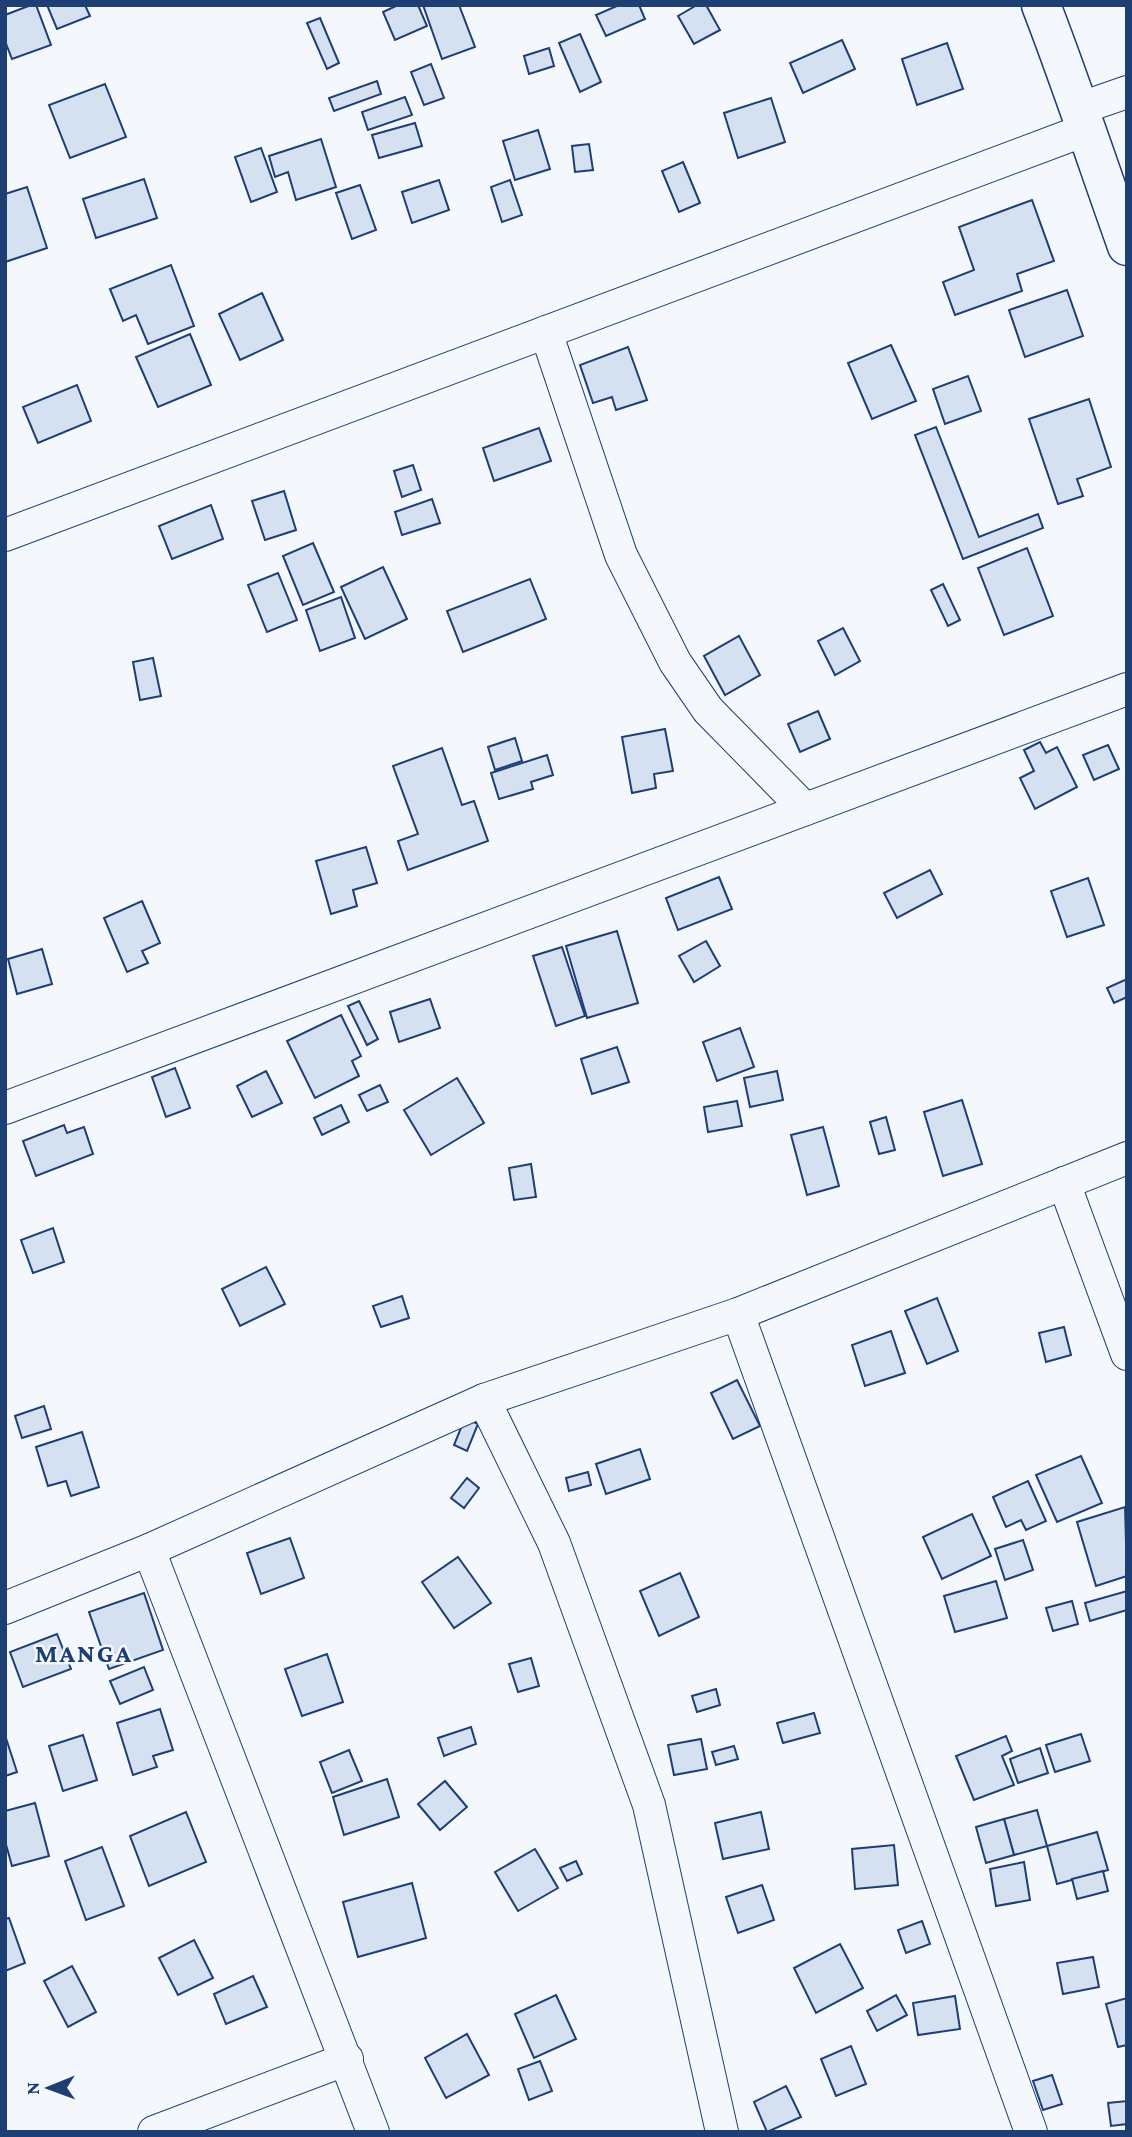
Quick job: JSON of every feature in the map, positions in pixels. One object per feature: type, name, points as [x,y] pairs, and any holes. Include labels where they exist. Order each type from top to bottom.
[{"type":"street","points":[[1041,5],[1127,246]]},
{"type":"street","points":[[5,535],[546,332],[1083,119],[1127,92]]},
{"type":"street","points":[[546,332],[621,555],[676,662],[708,710],[805,810]]},
{"type":"street","points":[[5,1108],[1127,689]]},
{"type":"street","points":[[5,1608],[149,1550],[484,1400],[738,1314],[1127,1158]]},
{"type":"street","points":[[1064,1183],[1127,1354]]},
{"type":"street","points":[[738,1314],[1031,2132]]},
{"type":"street","points":[[484,1400],[554,1543],[649,1805],[722,2132]]},
{"type":"street","points":[[149,1550],[373,2132]]},
{"type":"street","points":[[153,2132],[347,2059]]},
{"type":"building","points":[[36,5],[51,45],[12,59],[5,41],[5,15]]},
{"type":"building","points":[[47,5],[85,5],[90,16],[57,29]]},
{"type":"building","points":[[398,5],[418,5],[427,26],[395,40],[383,12]]},
{"type":"building","points":[[423,5],[459,5],[475,47],[442,59]]},
{"type":"building","points":[[619,5],[639,5],[645,19],[606,36],[596,15]]},
{"type":"building","points":[[697,5],[706,5],[720,30],[694,44],[678,16]]},
{"type":"building","points":[[320,18],[339,63],[327,69],[307,23]]},
{"type":"building","points":[[580,34],[601,82],[580,92],[559,43]]},
{"type":"building","points":[[842,40],[855,69],[803,93],[790,63]]},
{"type":"building","points":[[947,43],[963,89],[917,105],[902,59]]},
{"type":"building","points":[[549,48],[554,66],[529,74],[524,56]]},
{"type":"building","points":[[431,64],[444,98],[424,105],[411,72]]},
{"type":"building","points":[[377,81],[381,94],[334,111],[329,98]]},
{"type":"building","points":[[105,84],[126,137],[70,158],[49,105]]},
{"type":"building","points":[[405,97],[412,115],[368,130],[362,112]]},
{"type":"building","points":[[771,98],[785,142],[738,158],[724,113]]},
{"type":"building","points":[[415,123],[422,146],[379,158],[372,135]]},
{"type":"building","points":[[538,130],[550,169],[515,180],[503,141]]},
{"type":"building","points":[[321,139],[336,187],[296,200],[288,172],[275,177],[269,156]]},
{"type":"building","points":[[589,144],[593,170],[575,172],[572,146]]},
{"type":"building","points":[[261,148],[277,192],[251,202],[235,157]]},
{"type":"building","points":[[683,162],[700,203],[679,212],[662,171]]},
{"type":"building","points":[[144,179],[157,218],[96,238],[83,199]]},
{"type":"building","points":[[439,180],[449,210],[412,223],[402,192]]},
{"type":"building","points":[[510,180],[522,215],[502,222],[491,187]]},
{"type":"building","points":[[360,185],[376,230],[352,239],[336,193]]},
{"type":"building","points":[[27,187],[47,248],[5,262],[5,194]]},
{"type":"building","points":[[1032,200],[1054,261],[1017,274],[1022,291],[955,315],[943,282],[974,270],[959,227]]},
{"type":"building","points":[[171,265],[194,326],[148,344],[136,315],[123,321],[110,289]]},
{"type":"building","points":[[1067,290],[1083,336],[1025,357],[1009,310]]},
{"type":"building","points":[[262,293],[283,340],[240,360],[219,314]]},
{"type":"building","points":[[190,334],[211,385],[158,407],[136,357]]},
{"type":"building","points":[[891,345],[916,401],[872,419],[848,363]]},
{"type":"building","points":[[628,347],[647,400],[616,410],[612,397],[593,403],[580,365]]},
{"type":"building","points":[[968,376],[981,411],[945,424],[933,389]]},
{"type":"building","points":[[77,385],[91,421],[38,443],[23,407]]},
{"type":"building","points":[[1089,399],[1111,467],[1077,479],[1083,496],[1058,504],[1029,419]]},
{"type":"building","points":[[936,427],[979,537],[1038,514],[1043,528],[963,559],[915,435]]},
{"type":"building","points":[[539,428],[551,461],[494,481],[483,448]]},
{"type":"building","points":[[413,465],[421,490],[402,497],[394,471]]},
{"type":"building","points":[[284,491],[296,530],[265,540],[252,501]]},
{"type":"building","points":[[432,499],[440,523],[402,535],[395,512]]},
{"type":"building","points":[[211,505],[223,539],[172,559],[159,526]]},
{"type":"building","points":[[313,543],[334,592],[303,605],[283,556]]},
{"type":"building","points":[[1027,548],[1053,616],[1004,635],[978,568]]},
{"type":"building","points":[[383,567],[407,619],[365,639],[341,587]]},
{"type":"building","points":[[278,573],[297,620],[267,632],[248,585]]},
{"type":"building","points":[[530,579],[546,619],[463,652],[447,611]]},
{"type":"building","points":[[943,584],[960,620],[948,626],[931,590]]},
{"type":"building","points":[[341,597],[355,638],[320,651],[306,610]]},
{"type":"building","points":[[843,628],[860,661],[835,675],[818,641]]},
{"type":"building","points":[[739,636],[760,675],[725,695],[704,656]]},
{"type":"building","points":[[153,658],[161,696],[140,700],[133,662]]},
{"type":"building","points":[[818,711],[830,739],[800,752],[788,724]]},
{"type":"building","points":[[665,729],[673,771],[654,774],[656,788],[632,793],[622,737]]},
{"type":"building","points":[[515,738],[522,761],[495,770],[488,747]]},
{"type":"building","points":[[1040,742],[1046,753],[1057,747],[1077,787],[1035,809],[1020,778],[1034,771],[1024,750]]},
{"type":"building","points":[[1108,745],[1119,769],[1094,780],[1083,755]]},
{"type":"building","points":[[442,748],[462,805],[474,801],[488,841],[408,870],[398,841],[418,834],[393,766]]},
{"type":"building","points":[[547,755],[553,775],[531,782],[533,789],[499,799],[491,773]]},
{"type":"building","points":[[366,847],[377,883],[353,890],[357,906],[331,914],[316,861]]},
{"type":"building","points":[[930,870],[942,894],[897,918],[884,893]]},
{"type":"building","points":[[719,877],[732,909],[678,930],[666,898]]},
{"type":"building","points":[[1088,878],[1104,925],[1067,937],[1051,891]]},
{"type":"building","points":[[142,901],[160,943],[142,951],[148,963],[127,972],[104,918]]},
{"type":"building","points":[[617,931],[638,1003],[587,1018],[566,946]]},
{"type":"building","points":[[706,941],[720,966],[694,982],[679,956]]},
{"type":"building","points":[[562,947],[585,1016],[556,1026],[533,956]]},
{"type":"building","points":[[42,949],[52,984],[17,994],[8,959]]},
{"type":"building","points":[[1127,979],[1127,997],[1114,1003],[1107,988]]},
{"type":"building","points":[[430,999],[440,1028],[399,1042],[390,1012]]},
{"type":"building","points":[[359,1001],[378,1039],[367,1045],[348,1006]]},
{"type":"building","points":[[341,1015],[361,1056],[352,1061],[359,1076],[315,1098],[287,1041]]},
{"type":"building","points":[[740,1028],[754,1067],[717,1081],[703,1042]]},
{"type":"building","points":[[617,1047],[629,1082],[592,1094],[581,1059]]},
{"type":"building","points":[[175,1068],[190,1108],[166,1117],[152,1077]]},
{"type":"building","points":[[266,1071],[282,1103],[252,1117],[237,1086]]},
{"type":"building","points":[[777,1071],[783,1100],[750,1107],[744,1078]]},
{"type":"building","points":[[457,1078],[484,1123],[431,1155],[404,1110]]},
{"type":"building","points":[[380,1085],[388,1102],[367,1111],[359,1095]]},
{"type":"building","points":[[962,1100],[982,1164],[943,1176],[924,1112]]},
{"type":"building","points":[[737,1101],[742,1126],[708,1132],[704,1107]]},
{"type":"building","points":[[341,1105],[349,1122],[322,1135],[314,1118]]},
{"type":"building","points":[[886,1117],[895,1150],[879,1154],[870,1122]]},
{"type":"building","points":[[64,1125],[67,1133],[84,1127],[93,1154],[36,1176],[23,1141]]},
{"type":"building","points":[[823,1127],[839,1186],[807,1195],[791,1135]]},
{"type":"building","points":[[531,1164],[536,1197],[514,1200],[509,1168]]},
{"type":"building","points":[[53,1228],[64,1262],[33,1273],[21,1240]]},
{"type":"building","points":[[266,1267],[285,1304],[240,1326],[222,1289]]},
{"type":"building","points":[[402,1296],[409,1318],[381,1327],[373,1306]]},
{"type":"building","points":[[937,1298],[958,1351],[927,1364],[905,1311]]},
{"type":"building","points":[[1064,1327],[1071,1355],[1046,1362],[1039,1333]]},
{"type":"building","points":[[891,1331],[905,1373],[865,1386],[852,1345]]},
{"type":"building","points":[[737,1380],[760,1426],[733,1439],[711,1393]]},
{"type":"building","points":[[44,1406],[51,1429],[22,1438],[15,1416]]},
{"type":"building","points":[[465,1418],[478,1424],[467,1451],[454,1445]]},
{"type":"building","points":[[82,1432],[99,1487],[71,1496],[66,1481],[48,1486],[36,1447]]},
{"type":"building","points":[[640,1449],[650,1479],[606,1494],[596,1464]]},
{"type":"building","points":[[1081,1456],[1102,1503],[1057,1522],[1036,1475]]},
{"type":"building","points":[[588,1472],[591,1485],[569,1491],[566,1478]]},
{"type":"building","points":[[467,1478],[479,1488],[464,1508],[451,1498]]},
{"type":"building","points":[[1028,1481],[1046,1521],[1026,1530],[1021,1520],[1006,1527],[993,1497]]},
{"type":"building","points":[[1125,1507],[1127,1576],[1096,1586],[1077,1522]]},
{"type":"building","points":[[972,1514],[991,1556],[942,1579],[923,1537]]},
{"type":"building","points":[[290,1538],[304,1578],[261,1594],[247,1553]]},
{"type":"building","points":[[1023,1540],[1033,1570],[1005,1580],[995,1549]]},
{"type":"building","points":[[458,1557],[491,1603],[454,1628],[422,1582]]},
{"type":"building","points":[[680,1573],[699,1617],[659,1636],[640,1591]]},
{"type":"building","points":[[996,1581],[1007,1618],[955,1632],[944,1596]]},
{"type":"building","points":[[1127,1591],[1127,1610],[1090,1621],[1085,1603]]},
{"type":"building","points":[[144,1593],[163,1650],[109,1669],[89,1612]]},
{"type":"building","points":[[1072,1601],[1078,1624],[1053,1631],[1046,1608]]},
{"type":"building","points":[[57,1634],[71,1669],[23,1687],[10,1652]]},
{"type":"building","points":[[327,1654],[343,1702],[302,1716],[285,1669]]},
{"type":"building","points":[[531,1658],[539,1686],[518,1692],[509,1664]]},
{"type":"building","points":[[144,1667],[153,1690],[120,1704],[110,1681]]},
{"type":"building","points":[[716,1689],[720,1705],[697,1712],[692,1696]]},
{"type":"building","points":[[160,1709],[173,1750],[153,1756],[157,1767],[133,1775],[117,1723]]},
{"type":"building","points":[[814,1713],[820,1733],[783,1743],[777,1723]]},
{"type":"building","points":[[471,1727],[476,1744],[444,1756],[438,1738]]},
{"type":"building","points":[[1081,1734],[1090,1761],[1055,1772],[1046,1745]]},
{"type":"building","points":[[5,1735],[17,1772],[5,1776]]},
{"type":"building","points":[[83,1735],[97,1780],[63,1791],[49,1746]]},
{"type":"building","points":[[1006,1736],[1012,1751],[1002,1756],[1014,1785],[974,1800],[956,1756]]},
{"type":"building","points":[[701,1739],[707,1769],[674,1775],[668,1745]]},
{"type":"building","points":[[734,1746],[738,1759],[716,1765],[712,1752]]},
{"type":"building","points":[[1040,1748],[1048,1773],[1018,1783],[1010,1759]]},
{"type":"building","points":[[349,1750],[362,1781],[332,1793],[320,1762]]},
{"type":"building","points":[[387,1779],[399,1817],[344,1835],[333,1797]]},
{"type":"building","points":[[445,1781],[467,1807],[440,1830],[418,1804]]},
{"type":"building","points":[[35,1803],[49,1856],[12,1866],[5,1841],[5,1811]]},
{"type":"building","points":[[1037,1810],[1047,1846],[1014,1855],[1004,1819]]},
{"type":"building","points":[[186,1812],[206,1862],[149,1886],[130,1836]]},
{"type":"building","points":[[761,1812],[769,1849],[723,1859],[715,1823]]},
{"type":"building","points":[[1004,1819],[1014,1855],[986,1863],[976,1827]]},
{"type":"building","points":[[1097,1832],[1108,1870],[1057,1884],[1047,1846]]},
{"type":"building","points":[[894,1845],[898,1885],[855,1889],[852,1849]]},
{"type":"building","points":[[102,1847],[124,1906],[86,1920],[65,1861]]},
{"type":"building","points":[[535,1849],[558,1888],[518,1911],[495,1872]]},
{"type":"building","points":[[576,1861],[582,1874],[567,1881],[560,1868]]},
{"type":"building","points":[[1024,1862],[1030,1900],[996,1906],[990,1869]]},
{"type":"building","points":[[1103,1871],[1108,1891],[1077,1899],[1072,1879]]},
{"type":"building","points":[[412,1883],[426,1938],[358,1957],[343,1902]]},
{"type":"building","points":[[762,1885],[774,1920],[738,1933],[726,1897]]},
{"type":"building","points":[[9,1918],[25,1963],[5,1971],[5,1919]]},
{"type":"building","points":[[922,1921],[930,1944],[906,1953],[898,1930]]},
{"type":"building","points":[[194,1940],[213,1978],[178,1995],[159,1958]]},
{"type":"building","points":[[840,1944],[863,1988],[816,2013],[794,1968]]},
{"type":"building","points":[[1093,1957],[1099,1987],[1063,1994],[1057,1963]]},
{"type":"building","points":[[72,1966],[96,2012],[68,2027],[44,1981]]},
{"type":"building","points":[[253,1976],[267,2007],[226,2024],[214,1994]]},
{"type":"building","points":[[556,1995],[576,2039],[534,2058],[515,2014]]},
{"type":"building","points":[[896,1995],[907,2015],[877,2031],[867,2011]]},
{"type":"building","points":[[955,1996],[960,2029],[918,2035],[913,2003]]},
{"type":"building","points":[[1127,1998],[1127,2045],[1118,2047],[1106,2004]]},
{"type":"building","points":[[467,2034],[489,2075],[446,2098],[425,2058]]},
{"type":"building","points":[[851,2046],[866,2084],[836,2096],[821,2059]]},
{"type":"building","points":[[540,2061],[552,2091],[529,2100],[518,2069]]},
{"type":"building","points":[[1052,2075],[1062,2104],[1043,2110],[1033,2081]]},
{"type":"building","points":[[786,2086],[801,2117],[767,2132],[754,2102]]},
{"type":"building","points":[[1127,2101],[1127,2124],[1111,2126],[1108,2103]]},
{"type":"district","name":"MANGA","points":[[84,1653]]}]
